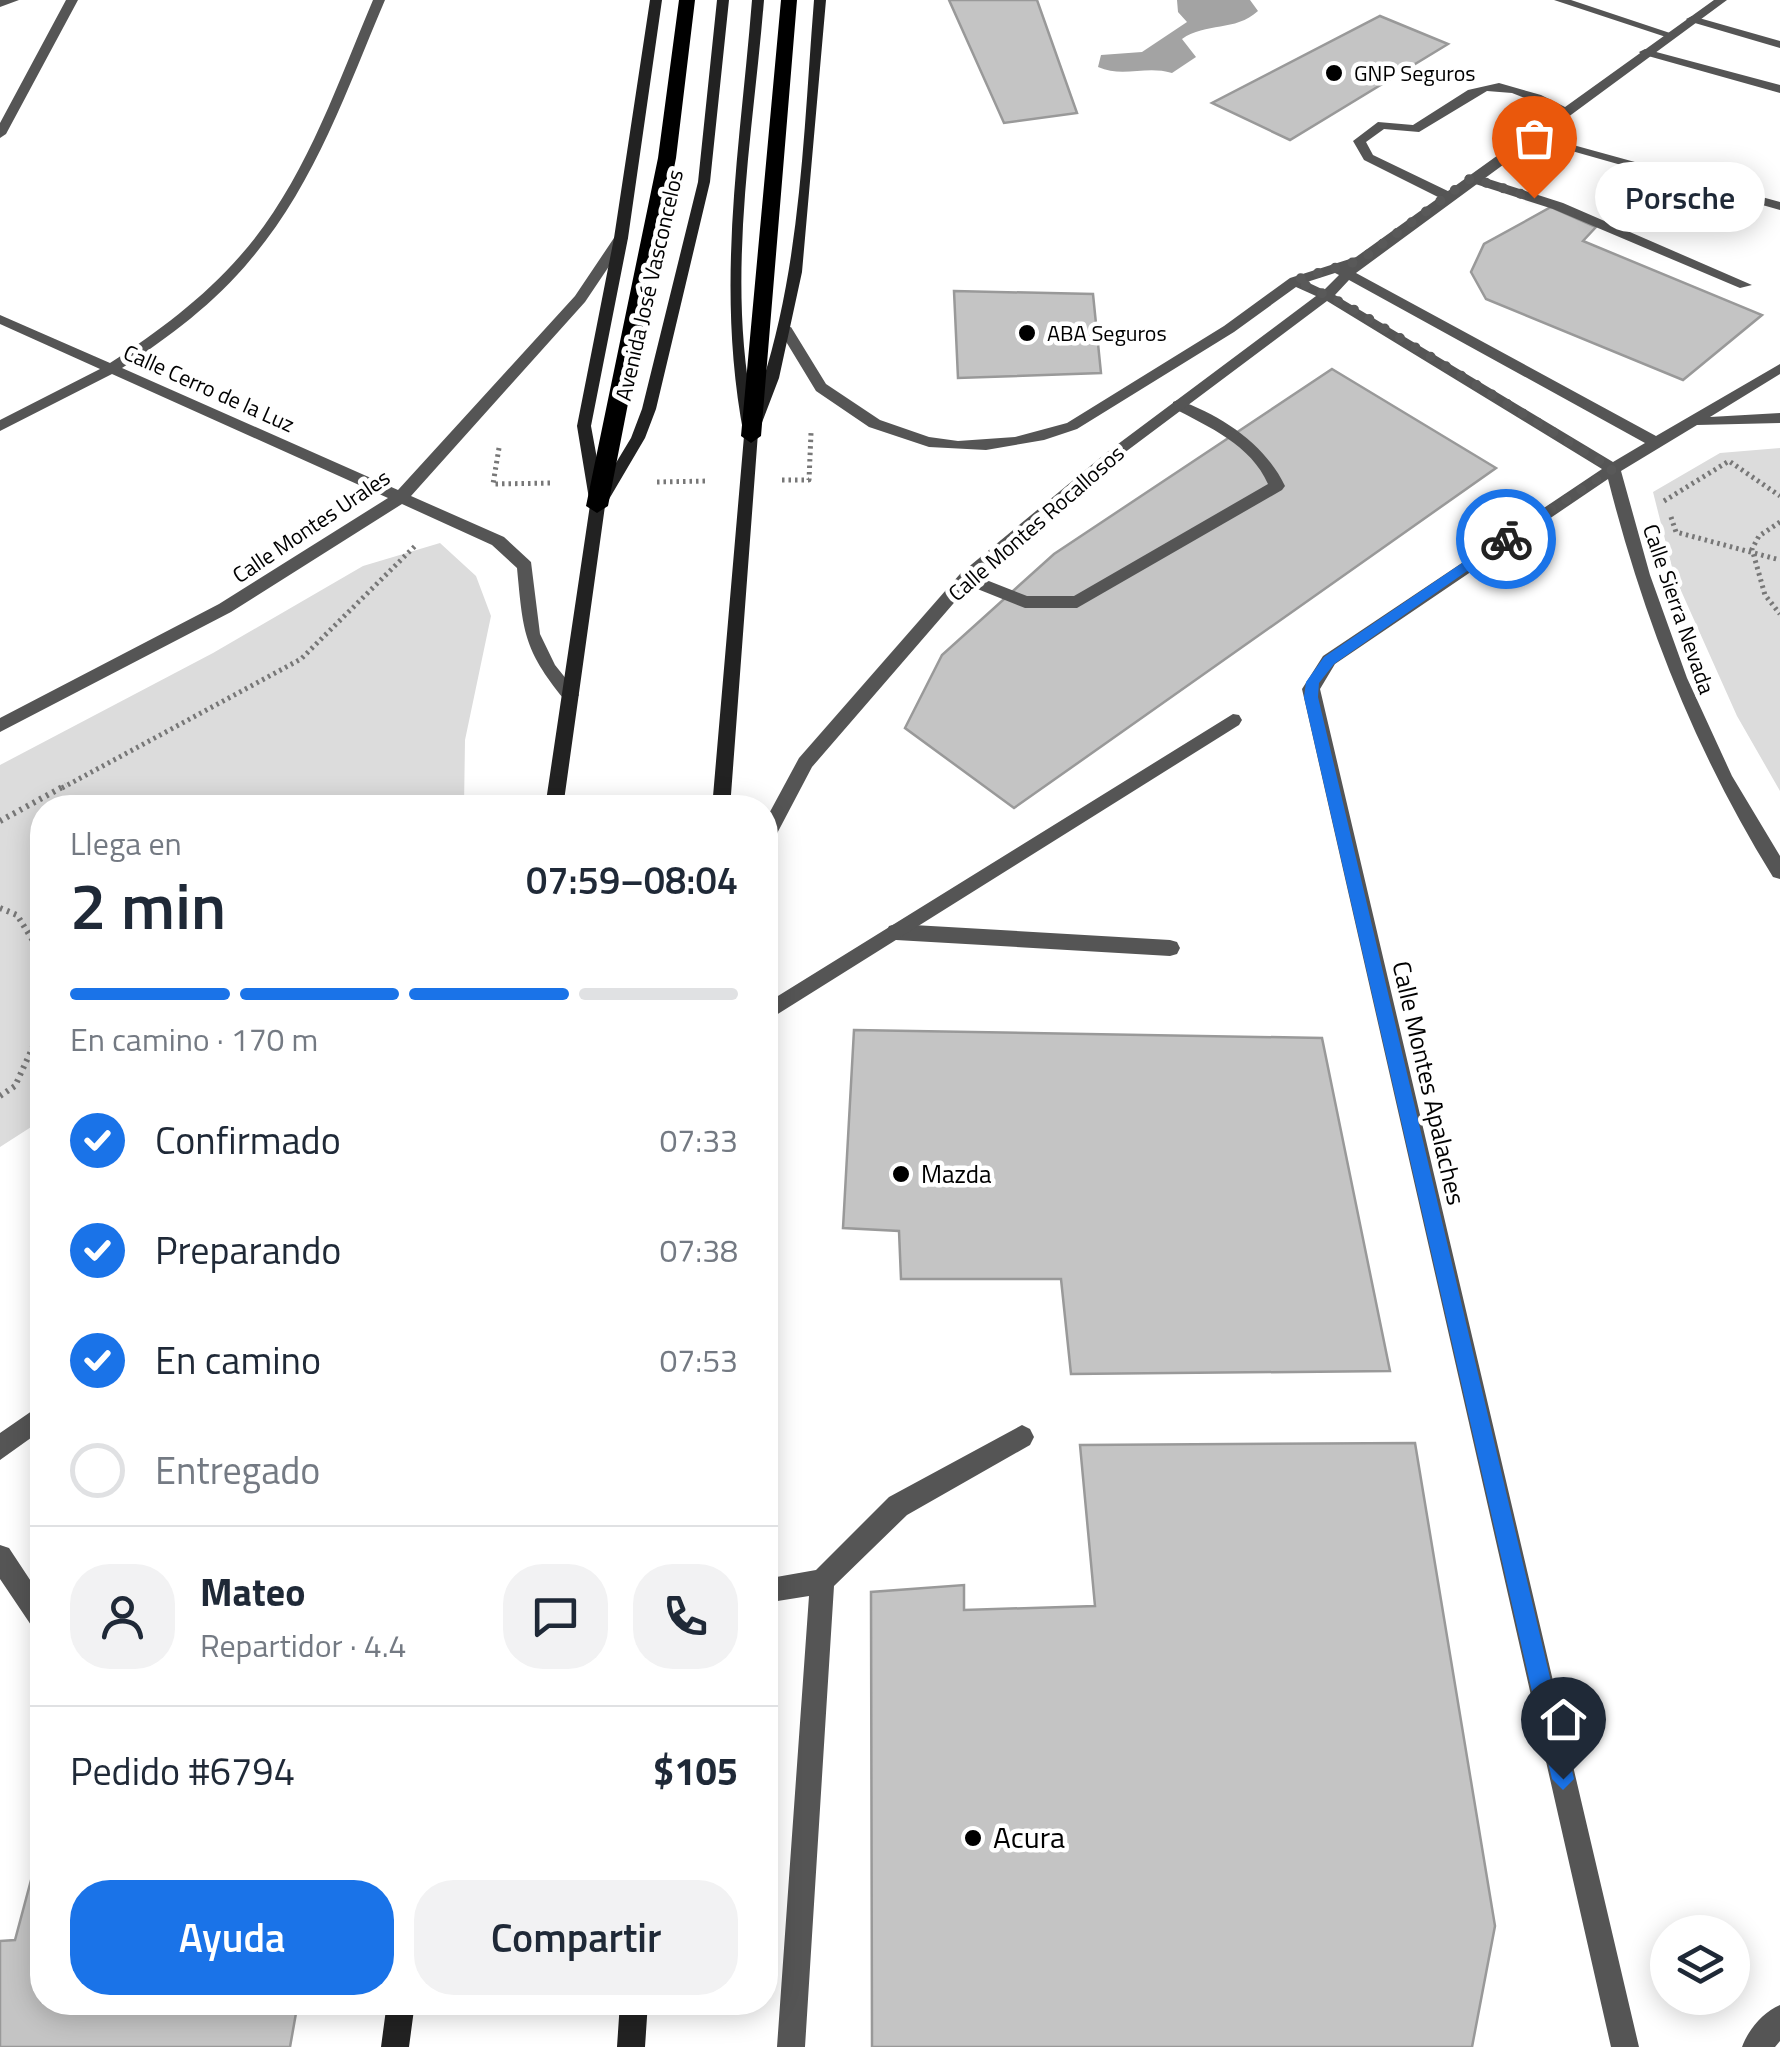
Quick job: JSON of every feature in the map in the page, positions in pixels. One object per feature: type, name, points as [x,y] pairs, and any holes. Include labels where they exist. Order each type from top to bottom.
[{"type":"highway","points":[[597,506],[667,158],[687,0]]},
{"type":"highway","points":[[751,436],[789,0]]},
{"type":"main road","points":[[597,506],[584,426],[621,238],[656,0]]},
{"type":"main road","name":"Avenida José Vasconcelos","points":[[556,795],[597,506],[638,438],[649,409],[704,182],[723,0]]},
{"type":"main road","points":[[751,436],[739,389],[734,328],[758,0]]},
{"type":"main road","points":[[722,795],[751,436],[779,365],[786,330],[820,0]]},
{"type":"main road","points":[[395,2047],[399,2015]]},
{"type":"main road","points":[[631,2047],[633,2015]]},
{"type":"street","points":[[0,4],[14,0]]},
{"type":"street","points":[[0,134],[72,0]]},
{"type":"street","points":[[0,426],[114,369],[217,289],[274,221],[301,175],[379,0]]},
{"type":"street","points":[[1560,0],[1670,35]]},
{"type":"street","name":"Calle Montes Rocallosos","points":[[778,814],[806,763],[966,578],[1053,502],[1328,294],[1361,260],[1721,0]]},
{"type":"street","points":[[1692,19],[1780,45]]},
{"type":"street","points":[[1645,52],[1780,89]]},
{"type":"street","points":[[1448,196],[1368,157],[1361,152],[1359,142],[1382,124],[1415,129],[1484,84],[1504,84],[1565,110]]},
{"type":"street","points":[[1530,135],[1780,206]]},
{"type":"street","points":[[1471,178],[1571,212],[1746,285]]},
{"type":"street","name":"Calle Montes Urales","points":[[0,726],[239,600],[400,498],[580,299],[621,238]]},
{"type":"street","name":"Calle Montes Rocallosos","points":[[786,330],[818,386],[872,424],[916,442],[984,446],[1044,436],[1072,426],[1230,329],[1295,280],[1361,260]]},
{"type":"street","points":[[1331,266],[1657,443]]},
{"type":"street","points":[[1295,280],[1328,294],[1613,469]]},
{"type":"street","name":"Calle Cerro de la Luz","points":[[0,319],[498,541],[525,566],[532,634],[548,668],[570,694]]},
{"type":"street","name":"Calle Montes Apalaches","points":[[1625,2047],[1311,697],[1312,682],[1329,660],[1613,469],[1780,368]]},
{"type":"street","points":[[966,578],[1026,602],[1077,602],[1277,486],[1271,466],[1212,422],[1178,406]]},
{"type":"street","points":[[1694,423],[1750,416],[1780,418]]},
{"type":"street","name":"Calle Sierra Nevada","points":[[1613,469],[1634,559],[1687,705],[1780,872]]},
{"type":"street","points":[[778,1006],[1234,720]]},
{"type":"street","points":[[896,932],[1170,948]]},
{"type":"street","points":[[0,1448],[30,1425]]},
{"type":"street","points":[[778,1588],[822,1580],[898,1506],[1022,1437]]},
{"type":"street","points":[[0,1558],[30,1602]]},
{"type":"street","points":[[791,2047],[822,1580]]},
{"type":"street","points":[[1756,2047],[1780,2019]]},
{"type":"path","points":[[1780,496],[1729,460],[1664,499],[1676,532],[1780,560]]},
{"type":"path","points":[[1780,522],[1758,536],[1752,550],[1765,595],[1780,614]]},
{"type":"path","points":[[48,795],[301,659],[419,542]]},
{"type":"path","points":[[0,821],[30,805]]},
{"type":"path","points":[[0,908],[17,914],[30,936]]},
{"type":"path","points":[[0,1096],[15,1086],[30,1053]]},
{"type":"shaded area","points":[[1177,0],[1250,0],[1258,11],[1240,22],[1201,30],[1182,39],[1196,57],[1172,73],[1098,67],[1101,55],[1142,52],[1187,22],[1178,12]]},
{"type":"shaded area","points":[[1780,448],[1780,791],[1737,716],[1674,575],[1653,492],[1720,453]]},
{"type":"shaded area","points":[[440,543],[476,576],[491,616],[465,740],[464,795],[30,795],[30,1128],[0,1147],[0,765],[213,653],[363,566]]},
{"type":"building","points":[[949,0],[1037,0],[1077,113],[1004,123]]},
{"type":"building","name":"GNP Seguros","points":[[1380,16],[1448,44],[1290,140],[1212,103]]},
{"type":"building","points":[[1551,207],[1596,227],[1583,241],[1762,315],[1683,380],[1486,299],[1471,272],[1484,244]]},
{"type":"building","name":"ABA Seguros","points":[[954,291],[1093,294],[1101,373],[958,378]]},
{"type":"building","points":[[1332,369],[1496,468],[1014,808],[905,728],[942,655],[1054,554]]},
{"type":"building","points":[[854,1030],[1322,1038],[1390,1371],[1071,1374],[1061,1279],[901,1279],[899,1231],[843,1228]]},
{"type":"building","points":[[1415,1443],[1495,1926],[1472,2047],[872,2047],[871,1592],[964,1585],[964,1610],[1095,1606],[1080,1445]]},
{"type":"building","points":[[30,1884],[30,2015],[296,2015],[290,2047],[0,2047],[0,1941],[15,1940]]},
{"type":"way so far","points":[[1506,539],[1613,469],[1328,294],[1295,280],[1361,260],[1471,178],[1534,198]]},
{"type":"place","name":"GNP Seguros","points":[[1334,73]]},
{"type":"place","name":"Porsche","points":[[1534,198]]},
{"type":"place","name":"ABA Seguros","points":[[1027,333]]},
{"type":"place","name":"Mazda","points":[[901,1174]]},
{"type":"place","name":"Acura","points":[[973,1838]]},
{"type":"route","points":[[1506,539],[1329,660],[1312,682],[1311,697],[1563,1779]]}]
